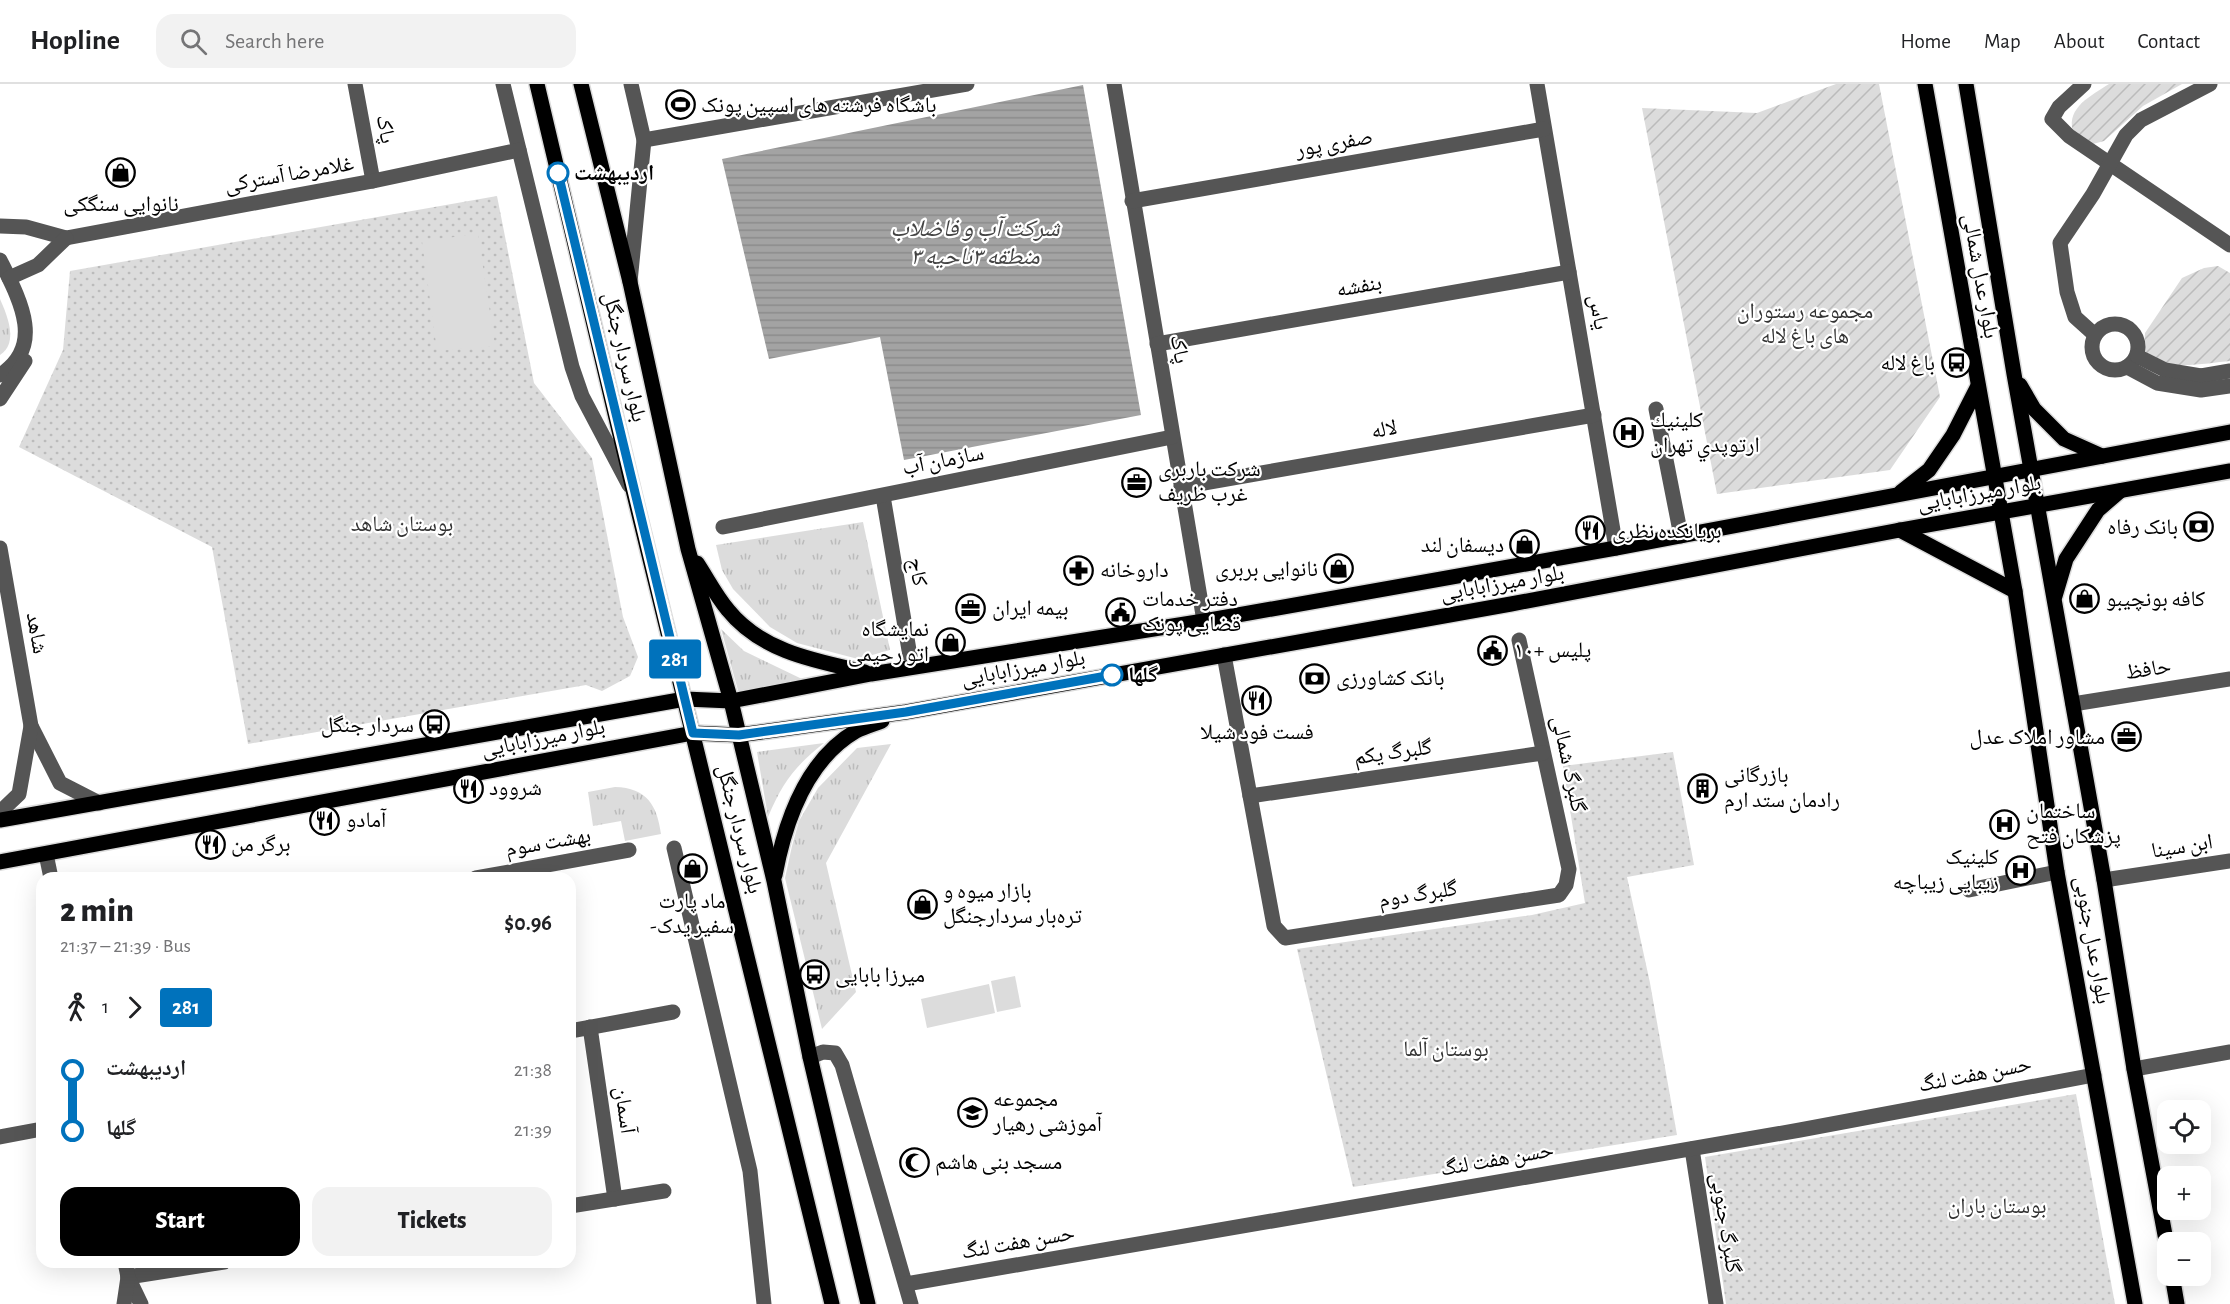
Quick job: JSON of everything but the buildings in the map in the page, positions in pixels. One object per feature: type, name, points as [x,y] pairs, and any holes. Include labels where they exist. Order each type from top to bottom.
[{"type":"main road","name":"بلوار سردار جنگل","points":[[537,84],[634,494],[832,1304]]},
{"type":"main road","name":"بلوار سردار جنگل","points":[[581,84],[630,282],[687,549],[731,701],[774,881],[810,1057],[868,1304]]},
{"type":"main road","name":"بلوار عدل شمالی","points":[[1925,84],[2001,513]]},
{"type":"main road","name":"بلوار عدل شمالی","points":[[1966,84],[2038,506]]},
{"type":"main road","points":[[2014,374],[2034,409],[2064,439],[2102,456]]},
{"type":"main road","points":[[1897,495],[1929,470],[1953,435],[1978,387]]},
{"type":"main road","name":"بلوار میرزابابایی","points":[[0,820],[685,699],[731,701],[871,674],[1204,621],[1617,548],[2230,432]]},
{"type":"main road","name":"بلوار میرزابابایی","points":[[0,862],[693,733],[739,735],[906,712],[1511,604],[1900,530],[2230,471]]},
{"type":"main road","points":[[2055,598],[2066,559],[2098,510],[2120,490]]},
{"type":"main road","name":"بلوار عدل جنوبی","points":[[2038,506],[2104,880],[2134,1068],[2164,1232]]},
{"type":"main road","name":"بلوار عدل جنوبی","points":[[2001,513],[2015,591],[2057,872],[2135,1304]]},
{"type":"main road","points":[[1900,530],[2015,591]]},
{"type":"main road","points":[[687,549],[728,610],[744,626],[763,639],[797,656],[871,674]]},
{"type":"main road","points":[[774,881],[778,856],[794,808],[818,765],[836,746],[857,731],[906,712]]},
{"type":"main road","points":[[2174,1286],[2177,1304]]},
{"type":"street","name":"پاک","points":[[355,84],[373,181]]},
{"type":"street","points":[[503,84],[572,367],[582,396],[634,494]]},
{"type":"street","points":[[630,282],[644,140],[631,84]]},
{"type":"street","points":[[644,140],[967,84]]},
{"type":"street","name":"پاک","points":[[1114,84],[1204,621]]},
{"type":"street","name":"یاس","points":[[1537,84],[1617,548]]},
{"type":"street","points":[[2084,84],[2059,107],[2052,119],[2069,136],[2230,245]]},
{"type":"street","points":[[2095,335],[2075,317],[2067,292],[2060,243],[2093,194],[2126,135],[2141,120],[2210,84]]},
{"type":"street","name":"صفری پور","points":[[1132,201],[1545,129]]},
{"type":"street","name":"غلامرضا آسترکی","points":[[66,238],[373,181],[519,150]]},
{"type":"street","points":[[0,226],[26,227],[66,238]]},
{"type":"street","points":[[9,278],[38,265],[66,238]]},
{"type":"street","points":[[0,260],[19,302],[27,337],[25,364],[0,399]]},
{"type":"street","name":"بنفشه","points":[[1157,344],[1569,272]]},
{"type":"street","points":[[2132,362],[2138,340],[2128,328],[2114,324],[2100,329],[2095,335],[2092,350],[2098,363],[2111,370],[2132,362],[2201,376],[2230,371]]},
{"type":"street","points":[[0,375],[14,367],[27,337]]},
{"type":"street","points":[[2132,362],[2157,383],[2201,390],[2230,386]]},
{"type":"street","points":[[1656,409],[1681,536]]},
{"type":"street","name":"لاله","points":[[1181,487],[1594,415]]},
{"type":"street","name":"سازمان آب","points":[[723,527],[1173,437]]},
{"type":"street","name":"کاج","points":[[882,496],[910,656]]},
{"type":"street","name":"شاهد","points":[[0,548],[2,581],[31,726],[60,783],[99,803]]},
{"type":"street","name":"گلبرگ شمالی","points":[[1519,640],[1569,869],[1566,885],[1559,896]]},
{"type":"street","points":[[1224,655],[1250,796]]},
{"type":"street","name":"حافظ","points":[[2073,704],[2230,679]]},
{"type":"street","name":"شاهد","points":[[0,812],[19,794],[31,726]]},
{"type":"street","name":"گلبرگ یکم","points":[[1250,796],[1543,753]]},
{"type":"street","name":"گلبرگ دوم","points":[[1250,796],[1274,926],[1285,938],[1559,896]]},
{"type":"street","points":[[674,848],[750,1171],[764,1304]]},
{"type":"street","name":"بهشت سوم","points":[[509,872],[629,850]]},
{"type":"street","points":[[46,854],[50,872]]},
{"type":"street","name":"ابن سینا","points":[[2104,880],[2230,861]]},
{"type":"street","points":[[1969,890],[2057,872]]},
{"type":"street","points":[[576,1030],[672,1012]]},
{"type":"street","name":"آسمان","points":[[590,1027],[615,1198]]},
{"type":"street","points":[[810,1057],[823,1052],[835,1053],[842,1065],[911,1304]]},
{"type":"street","points":[[2134,1068],[2230,1052]]},
{"type":"street","name":"حسن هفت لنگ","points":[[906,1284],[1692,1149],[2094,1075]]},
{"type":"street","points":[[0,1137],[36,1130]]},
{"type":"street","name":"گلبرگ جنوبی","points":[[1692,1149],[1716,1304]]},
{"type":"street","points":[[576,1205],[664,1191]]},
{"type":"street","points":[[126,1268],[141,1304]]},
{"type":"street","points":[[128,1277],[186,1268]]},
{"type":"street","points":[[124,1304],[128,1277]]},
{"type":"green space","name":"مجموعه رستوران های باغ لاله","points":[[1836,84],[1879,84],[1940,397],[1890,470],[1717,494],[1642,108],[1757,113]]},
{"type":"green space","points":[[2109,84],[2182,84],[2143,106],[2104,141],[2093,144],[2073,131],[2073,116],[2082,103]]},
{"type":"green space","name":"بوستان شاهد","points":[[497,196],[534,383],[592,458],[623,617],[638,657],[630,676],[602,691],[586,685],[248,744],[212,547],[19,447],[63,350],[70,271]]},
{"type":"green space","points":[[478,234],[495,346],[437,351],[422,241]]},
{"type":"green space","points":[[2218,266],[2230,273],[2230,361],[2180,365],[2152,359],[2144,348],[2145,333],[2182,278],[2204,268]]},
{"type":"green space","points":[[0,299],[8,321],[10,336],[6,350],[0,355]]},
{"type":"green space","points":[[863,522],[890,650],[858,659],[797,643],[770,627],[733,589],[722,570],[716,545]]},
{"type":"green space","points":[[721,629],[744,651],[802,679],[739,694]]},
{"type":"green space","points":[[824,743],[790,776],[768,817],[757,752]]},
{"type":"green space","points":[[891,744],[826,863],[856,992],[822,1029],[785,878],[792,846],[799,821],[818,788],[857,748]]},
{"type":"green space","name":"بوستان آلما","points":[[1673,752],[1694,865],[1627,877],[1650,983],[1677,1135],[1353,1187],[1297,949],[1532,915],[1585,903],[1563,766]]},
{"type":"green space","points":[[615,787],[635,791],[648,800],[657,815],[661,834],[625,841],[621,821],[593,826],[588,792]]},
{"type":"green space","points":[[1015,976],[1021,1007],[997,1012],[991,981]]},
{"type":"green space","points":[[989,984],[995,1013],[927,1028],[921,999]]},
{"type":"green space","name":"بوستان باران","points":[[2076,1094],[2115,1304],[1726,1304],[1705,1157]]},
{"type":"water","name":"شرکت آب و فاضلاب منطقه ۳ناحیه ۳","points":[[1083,85],[1141,415],[904,460],[880,337],[769,359],[722,159]]},
{"type":"bus line","name":"281","points":[[558,173],[693,733],[739,735],[906,712],[1112,675]]},
{"type":"place","name":"باشگاه فرشته های اسپین پونک","points":[[680,105]]},
{"type":"place","name":"نانوایی سنگکی","points":[[121,172]]},
{"type":"place","name":"اردیبهشت","points":[[558,173]]},
{"type":"place","name":"باغ لاله","points":[[1956,363]]},
{"type":"place","name":"كلينيك ارتوپدي تهران","points":[[1629,433]]},
{"type":"place","name":"شرکت باربری غرب ظریف","points":[[1137,482]]},
{"type":"place","name":"بانک رفاه","points":[[2199,527]]},
{"type":"place","name":"بریانکده نظری","points":[[1591,531]]},
{"type":"place","name":"دیسفان لند","points":[[1525,545]]},
{"type":"place","name":"نانوایی بربری","points":[[1339,569]]},
{"type":"place","name":"داروخانه","points":[[1079,570]]},
{"type":"place","name":"کافه بونچیبو","points":[[2085,599]]},
{"type":"place","name":"بیمه ایران","points":[[971,608]]},
{"type":"place","name":"دفتر خدمات قضایی پونک","points":[[1121,612]]},
{"type":"place","name":"نمایشگاه اتو رحیمی","points":[[950,642]]},
{"type":"place","name":"پلیس +۱۰","points":[[1493,650]]},
{"type":"place","name":"گلها","points":[[1112,675]]},
{"type":"place","name":"بانک کشاورزی","points":[[1315,678]]},
{"type":"place","name":"فست فود شیلا","points":[[1257,700]]},
{"type":"place","name":"سردار جنگل","points":[[435,725]]},
{"type":"place","name":"مشاور املاک عدل","points":[[2126,737]]},
{"type":"place","name":"شروود","points":[[468,788]]},
{"type":"place","name":"بازرگانی رادمان ستد ارم","points":[[1703,788]]},
{"type":"place","name":"آمادو","points":[[325,820]]},
{"type":"place","name":"ساختمان پزشکان فتح","points":[[2005,824]]},
{"type":"place","name":"برگر من","points":[[210,844]]},
{"type":"place","name":"ماد پارت -سفیر یدک","points":[[692,869]]},
{"type":"place","name":"کلینیک زیبایی زیباچه","points":[[2020,870]]},
{"type":"place","name":"بازار میوه و تره‌بار سردارجنگل","points":[[922,904]]},
{"type":"place","name":"میرزا بابایی","points":[[814,975]]},
{"type":"place","name":"مجموعه آموزشی رهیار","points":[[972,1112]]},
{"type":"place","name":"مسجد بنی هاشم","points":[[914,1162]]}]
